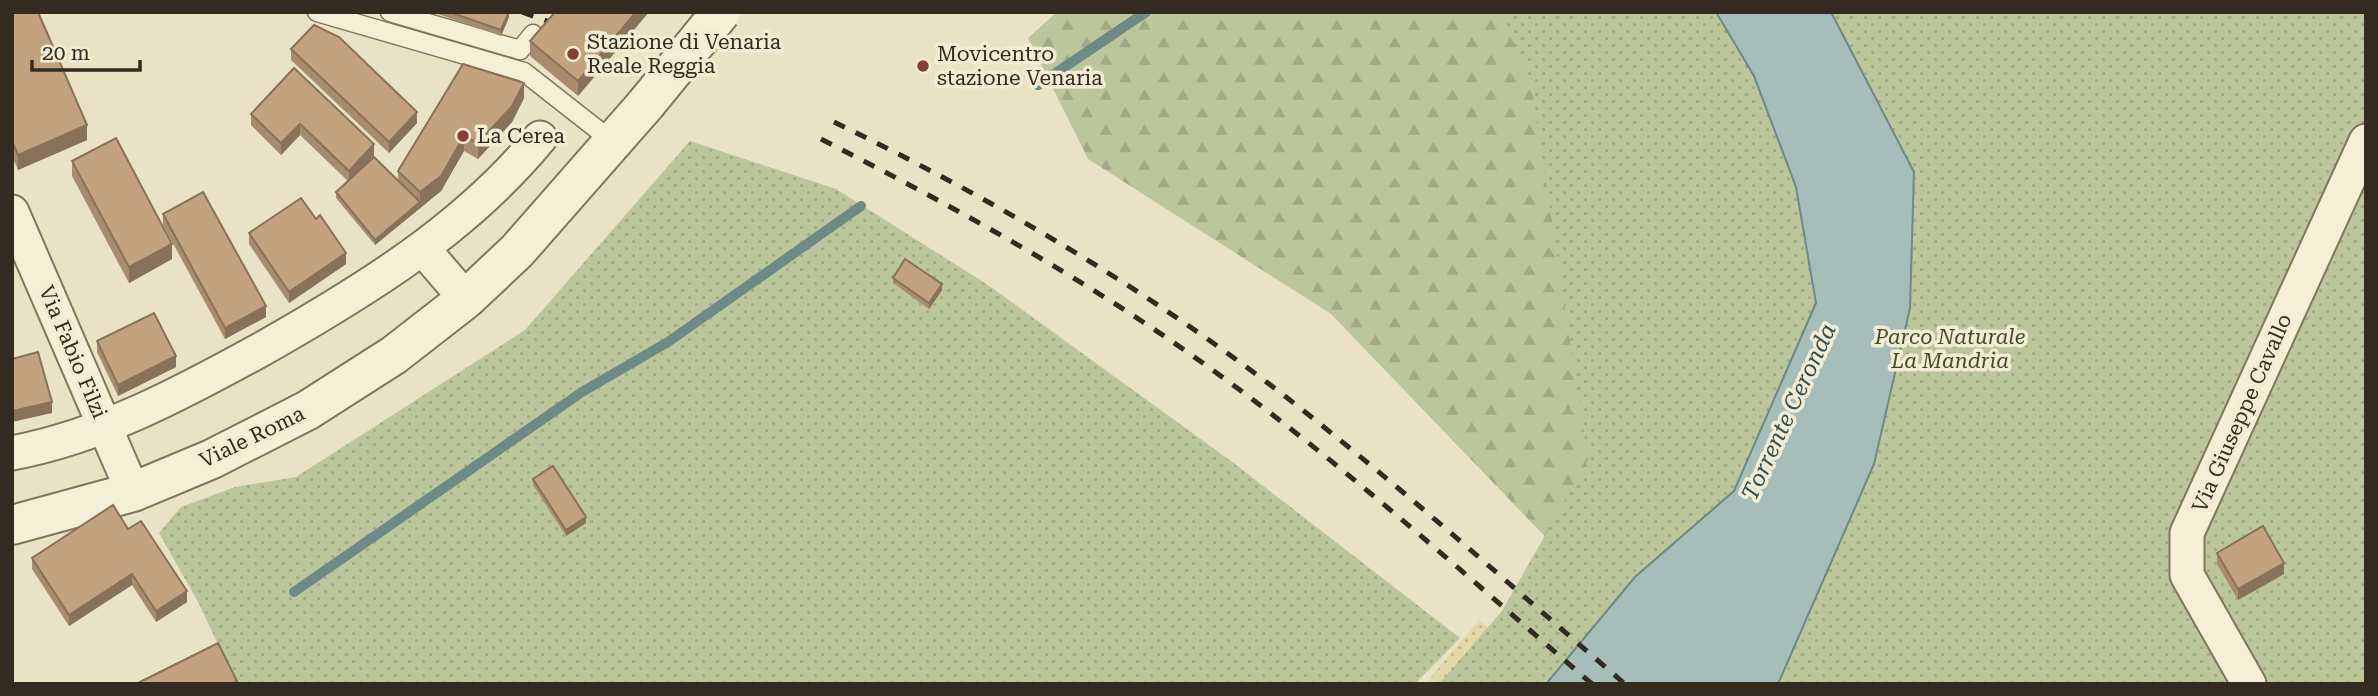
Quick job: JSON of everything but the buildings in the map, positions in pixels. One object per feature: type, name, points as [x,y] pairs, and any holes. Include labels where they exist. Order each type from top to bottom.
[{"type":"street","name":"Viale Roma","points":[[12,525],[133,492],[212,459],[308,410],[394,355],[466,299],[517,251],[646,104],[721,12]]},
{"type":"street","points":[[12,453],[105,427],[183,393],[350,299],[424,250],[475,205],[540,138]]},
{"type":"street","name":"Via Giuseppe Cavallo","points":[[2249,684],[2187,575],[2187,533],[2366,141]]},
{"type":"street","name":"Via Fabio Filzi","points":[[12,212],[133,492]]},
{"type":"street","points":[[424,250],[466,299]]},
{"type":"lane","points":[[317,12],[524,72],[612,141]]},
{"type":"lane","points":[[390,12],[520,50],[533,34]]},
{"type":"green space","points":[[1057,12],[1701,12],[1744,84],[1558,550],[1331,314],[1088,159],[1028,38]]},
{"type":"green space","name":"Parco Naturale La Mandria","points":[[1502,12],[2366,12],[2366,684],[1439,684],[1502,611],[1588,460],[1531,83]]},
{"type":"green space","points":[[690,141],[836,189],[988,285],[1231,461],[1460,638],[1415,684],[237,684],[197,600],[159,533],[181,507],[235,487],[296,477],[525,330]]},
{"type":"sand","points":[[1479,620],[1530,662],[1502,684],[1425,684]]},
{"type":"water","name":"Torrente Ceronda","points":[[1716,12],[1831,12],[1914,172],[1910,308],[1874,464],[1778,684],[1546,684],[1635,577],[1734,491],[1816,303],[1796,187],[1754,76]]},
{"type":"waterway","points":[[1038,85],[1146,12]]},
{"type":"waterway","points":[[294,592],[582,392],[668,342],[861,206]]},
{"type":"railway","points":[[522,12],[555,24]]},
{"type":"railway","points":[[834,122],[1006,212],[1117,279],[1225,351],[1366,461],[1625,684]]},
{"type":"railway","points":[[821,139],[1025,249],[1104,297],[1203,363],[1318,450],[1429,542],[1592,684]]},
{"type":"place","name":"Stazione di Venaria Reale Reggia","points":[[573,54]]},
{"type":"place","name":"Movicentro stazione Venaria","points":[[923,66]]},
{"type":"place","name":"La Cerea","points":[[463,136]]}]
